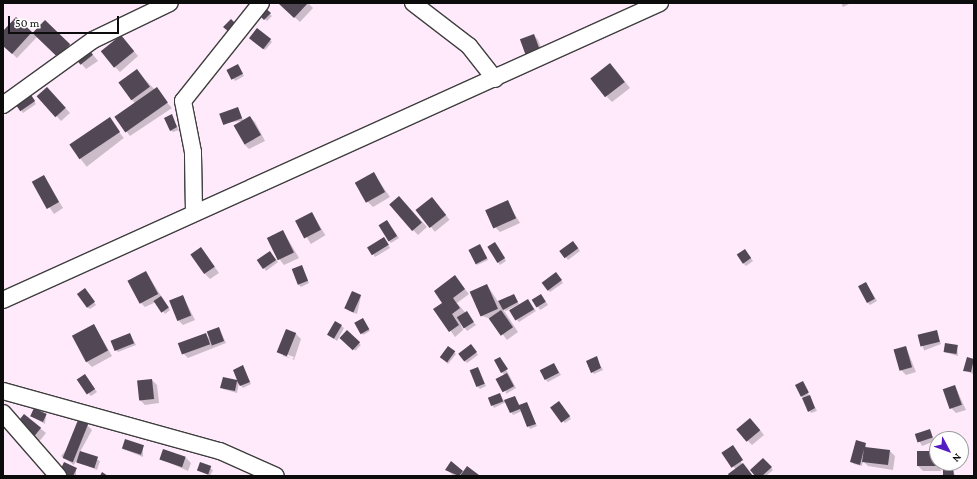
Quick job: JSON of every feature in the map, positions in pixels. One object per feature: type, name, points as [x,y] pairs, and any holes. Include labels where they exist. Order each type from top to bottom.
[{"type":"street","points":[[3,105],[93,40],[170,3]]},
{"type":"street","points":[[194,212],[193,152],[183,101],[261,3]]},
{"type":"street","points":[[413,3],[469,46],[495,79]]},
{"type":"street","points":[[3,300],[194,212],[495,79],[660,3]]},
{"type":"street","points":[[3,391],[220,451],[276,476]]},
{"type":"street","points":[[3,413],[58,476]]},
{"type":"building","points":[[278,3],[308,3],[294,18]]},
{"type":"building","points":[[264,7],[271,13],[264,20],[258,14]]},
{"type":"building","points":[[16,17],[32,32],[12,54],[3,46],[3,31]]},
{"type":"building","points":[[231,19],[236,24],[229,32],[223,27]]},
{"type":"building","points":[[45,20],[70,44],[58,57],[32,33]]},
{"type":"building","points":[[257,28],[271,39],[263,49],[249,38]]},
{"type":"building","points":[[534,34],[541,53],[527,58],[520,39]]},
{"type":"building","points":[[121,35],[134,51],[114,68],[101,51]]},
{"type":"building","points":[[81,40],[93,55],[81,65],[69,50]]},
{"type":"building","points":[[610,63],[625,82],[605,97],[590,78]]},
{"type":"building","points":[[238,64],[243,74],[231,80],[226,70]]},
{"type":"building","points":[[137,69],[150,87],[131,100],[118,83]]},
{"type":"building","points":[[47,87],[66,108],[55,117],[37,96]]},
{"type":"building","points":[[157,87],[168,103],[125,132],[114,117]]},
{"type":"building","points":[[29,92],[35,101],[20,111],[14,102]]},
{"type":"building","points":[[238,107],[242,118],[223,125],[219,114]]},
{"type":"building","points":[[172,114],[177,127],[170,131],[164,118]]},
{"type":"building","points":[[250,116],[261,135],[245,145],[234,126]]},
{"type":"building","points":[[110,117],[120,132],[79,159],[69,144]]},
{"type":"building","points":[[374,172],[385,192],[366,203],[355,183]]},
{"type":"building","points":[[44,175],[59,202],[47,209],[32,182]]},
{"type":"building","points":[[399,196],[422,222],[412,231],[389,205]]},
{"type":"building","points":[[432,197],[446,215],[430,228],[415,210]]},
{"type":"building","points":[[508,200],[516,218],[493,228],[485,210]]},
{"type":"building","points":[[312,212],[321,230],[304,238],[295,221]]},
{"type":"building","points":[[387,220],[397,236],[389,241],[379,225]]},
{"type":"building","points":[[283,230],[294,252],[278,260],[267,238]]},
{"type":"building","points":[[384,237],[389,245],[372,255],[367,248]]},
{"type":"building","points":[[573,241],[578,248],[565,258],[559,251]]},
{"type":"building","points":[[495,242],[505,258],[497,263],[487,247]]},
{"type":"building","points":[[480,244],[487,258],[476,264],[468,250]]},
{"type":"building","points":[[201,247],[215,267],[204,274],[190,254]]},
{"type":"building","points":[[745,249],[751,258],[743,264],[737,255]]},
{"type":"building","points":[[270,251],[276,260],[263,269],[257,260]]},
{"type":"building","points":[[302,265],[308,281],[298,285],[292,269]]},
{"type":"building","points":[[146,271],[158,294],[140,304],[127,281]]},
{"type":"building","points":[[556,272],[562,280],[548,291],[542,283]]},
{"type":"building","points":[[455,275],[465,289],[453,298],[460,308],[452,314],[459,325],[449,332],[433,309],[442,303],[434,291]]},
{"type":"building","points":[[866,282],[875,299],[867,303],[858,286]]},
{"type":"building","points":[[487,284],[498,309],[481,316],[470,292]]},
{"type":"building","points":[[85,288],[95,302],[87,308],[77,294]]},
{"type":"building","points":[[352,291],[361,295],[353,312],[344,308]]},
{"type":"building","points":[[514,294],[518,302],[503,310],[498,301]]},
{"type":"building","points":[[541,294],[546,302],[536,307],[532,300]]},
{"type":"building","points":[[183,295],[191,315],[177,321],[169,301]]},
{"type":"building","points":[[161,296],[169,308],[161,313],[154,301]]},
{"type":"building","points":[[528,299],[534,309],[515,321],[509,310]]},
{"type":"building","points":[[501,310],[513,327],[501,336],[489,319]]},
{"type":"building","points":[[467,311],[474,322],[464,328],[457,317]]},
{"type":"building","points":[[363,318],[369,329],[361,334],[354,323]]},
{"type":"building","points":[[335,321],[342,325],[334,339],[327,335]]},
{"type":"building","points":[[94,324],[108,350],[86,362],[72,336]]},
{"type":"building","points":[[219,327],[224,341],[212,346],[207,331]]},
{"type":"building","points":[[286,329],[296,333],[287,356],[277,352]]},
{"type":"building","points":[[347,330],[360,342],[353,350],[339,338]]},
{"type":"building","points":[[937,330],[940,342],[920,346],[918,335]]},
{"type":"building","points":[[130,333],[134,343],[115,351],[111,341]]},
{"type":"building","points":[[206,333],[210,344],[182,355],[178,343]]},
{"type":"building","points":[[945,343],[958,345],[956,354],[944,352]]},
{"type":"building","points":[[471,344],[477,352],[464,362],[458,354]]},
{"type":"building","points":[[448,346],[455,351],[447,363],[440,357]]},
{"type":"building","points":[[906,346],[912,367],[900,371],[894,350]]},
{"type":"building","points":[[597,356],[601,368],[591,373],[586,361]]},
{"type":"building","points":[[500,357],[508,369],[501,373],[494,360]]},
{"type":"building","points":[[967,357],[974,359],[971,372],[963,371]]},
{"type":"building","points":[[554,363],[559,373],[545,380],[540,370]]},
{"type":"building","points":[[243,365],[250,382],[240,386],[237,381],[235,391],[220,388],[223,377],[237,380],[233,370]]},
{"type":"building","points":[[478,367],[485,384],[476,387],[470,370]]},
{"type":"building","points":[[507,373],[514,386],[503,392],[496,379]]},
{"type":"building","points":[[85,374],[95,389],[87,395],[77,380]]},
{"type":"building","points":[[152,379],[154,399],[139,400],[137,381]]},
{"type":"building","points":[[803,381],[809,393],[801,397],[795,385]]},
{"type":"building","points":[[955,385],[962,405],[950,409],[943,389]]},
{"type":"building","points":[[500,393],[503,401],[491,406],[488,398]]},
{"type":"building","points":[[810,395],[815,408],[808,412],[802,398]]},
{"type":"building","points":[[515,396],[519,405],[527,402],[536,424],[527,427],[520,409],[510,413],[504,400]]},
{"type":"building","points":[[559,401],[570,416],[561,423],[550,407]]},
{"type":"building","points":[[34,408],[47,414],[43,422],[30,416]]},
{"type":"building","points":[[24,414],[41,428],[32,439],[15,425]]},
{"type":"building","points":[[750,418],[760,430],[746,442],[736,430]]},
{"type":"building","points":[[78,420],[88,424],[73,462],[63,458]]},
{"type":"building","points":[[930,429],[929,439],[918,443],[915,434]]},
{"type":"building","points":[[125,439],[144,445],[141,455],[122,449]]},
{"type":"building","points":[[856,440],[866,443],[865,447],[890,450],[888,465],[862,462],[864,449],[860,465],[850,462]]},
{"type":"building","points":[[733,445],[743,460],[731,468],[721,453]]},
{"type":"building","points":[[163,449],[186,457],[182,467],[159,459]]},
{"type":"building","points":[[80,451],[98,457],[94,468],[76,462]]},
{"type":"building","points":[[917,451],[929,451],[929,466],[917,466]]},
{"type":"building","points":[[763,458],[772,467],[762,476],[755,476],[750,470]]},
{"type":"building","points":[[451,461],[463,471],[459,476],[445,470]]},
{"type":"building","points":[[64,462],[77,468],[73,476],[58,475]]},
{"type":"building","points":[[200,462],[211,466],[208,475],[197,470]]},
{"type":"building","points":[[743,463],[753,476],[729,476],[728,474]]},
{"type":"building","points":[[467,466],[479,475],[460,476]]},
{"type":"building","points":[[943,471],[953,471],[954,476],[943,476]]},
{"type":"building","points":[[102,472],[108,476],[100,476]]}]
